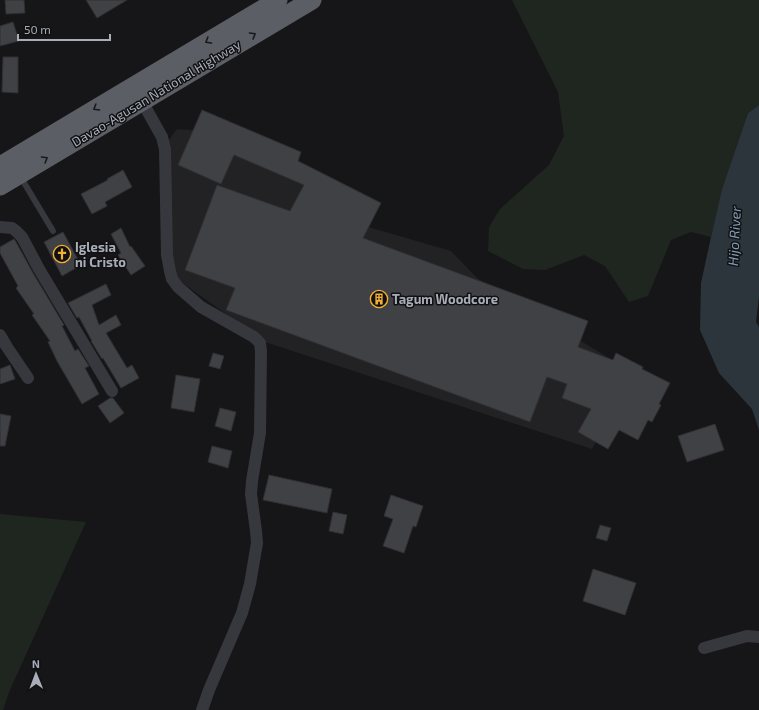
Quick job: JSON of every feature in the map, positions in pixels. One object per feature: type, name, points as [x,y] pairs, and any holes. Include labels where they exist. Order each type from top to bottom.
[{"type":"highway","name":"Davao-Agusan National Highway","points":[[0,186],[19,175],[138,93],[278,0]]},
{"type":"highway","name":"Davao-Agusan National Highway","points":[[0,166],[312,0]]},
{"type":"street","points":[[138,93],[162,137],[165,149],[167,255],[172,279],[178,287],[201,307],[254,337],[260,344],[261,351],[260,433],[252,481],[257,542],[250,584],[242,613],[202,710]]},
{"type":"street","points":[[0,226],[12,228],[22,237],[38,269],[112,391]]},
{"type":"street","points":[[0,335],[28,378]]},
{"type":"street","points":[[704,648],[747,636],[759,637]]},
{"type":"lane","points":[[19,175],[53,231]]},
{"type":"shaded area","points":[[512,0],[759,0],[759,105],[748,113],[722,189],[711,237],[691,232],[671,240],[648,296],[629,302],[605,266],[584,255],[545,270],[523,269],[488,251],[489,227],[500,209],[549,165],[564,136],[558,92]]},
{"type":"shaded area","name":"Tagum Woodcore","points":[[210,113],[262,140],[283,155],[351,222],[451,251],[477,278],[632,372],[592,449],[265,342],[173,276],[168,141],[177,129],[203,131]]},
{"type":"shaded area","points":[[0,514],[86,522],[9,692],[3,710],[0,710]]},
{"type":"water","name":"Hijo River","points":[[759,105],[759,297],[756,322],[759,327],[759,430],[752,409],[719,373],[700,330],[701,283],[722,189],[748,113]]},
{"type":"building","points":[[5,0],[24,0],[25,13],[6,14]]},
{"type":"building","points":[[86,0],[127,0],[97,18]]},
{"type":"building","points":[[13,22],[19,41],[0,46],[0,26]]},
{"type":"building","points":[[3,57],[18,57],[18,93],[2,92]]},
{"type":"building","name":"Tagum Woodcore","points":[[202,110],[301,152],[298,161],[381,203],[363,238],[588,321],[578,347],[613,360],[616,353],[643,367],[642,369],[670,383],[652,422],[648,420],[638,440],[619,430],[608,449],[578,432],[591,409],[562,398],[567,384],[547,377],[530,422],[226,310],[235,288],[185,270],[217,185],[290,211],[304,185],[234,155],[221,184],[178,165]]},
{"type":"building","points":[[123,170],[132,187],[105,202],[107,206],[92,214],[81,194],[108,180],[107,179]]},
{"type":"building","points":[[121,228],[130,247],[131,246],[145,266],[131,275],[118,255],[121,253],[111,234]]},
{"type":"building","name":"Iglesia ni Cristo","points":[[63,232],[81,265],[62,276],[44,242]]},
{"type":"building","points":[[14,239],[64,325],[62,326],[75,351],[78,349],[89,366],[85,368],[99,394],[82,404],[57,361],[48,342],[50,341],[16,288],[18,286],[0,253],[0,247]]},
{"type":"building","points":[[106,284],[111,295],[92,305],[99,325],[116,315],[121,325],[106,333],[127,368],[132,365],[139,378],[121,388],[91,341],[79,317],[77,318],[68,303]]},
{"type":"building","points":[[213,353],[224,356],[220,369],[209,366]]},
{"type":"building","points":[[10,365],[15,379],[0,384],[0,369]]},
{"type":"building","points":[[176,375],[200,379],[194,412],[171,408]]},
{"type":"building","points":[[110,398],[113,398],[124,413],[110,423],[98,406]]},
{"type":"building","points":[[220,408],[236,412],[231,431],[215,426]]},
{"type":"building","points":[[0,414],[11,416],[5,446],[0,446]]},
{"type":"building","points":[[715,424],[724,450],[687,462],[678,436]]},
{"type":"building","points":[[212,446],[232,451],[228,468],[208,462]]},
{"type":"building","points":[[269,475],[332,489],[327,513],[263,500]]},
{"type":"building","points":[[391,495],[423,506],[416,527],[413,526],[404,553],[383,546],[393,519],[384,516]]},
{"type":"building","points":[[333,512],[347,515],[343,534],[329,531]]},
{"type":"building","points":[[600,525],[611,528],[607,541],[596,538]]},
{"type":"building","points":[[593,569],[636,583],[625,615],[583,601]]},
{"type":"place","name":"Iglesia ni Cristo","points":[[62,254]]},
{"type":"place","name":"Tagum Woodcore","points":[[379,299]]}]
